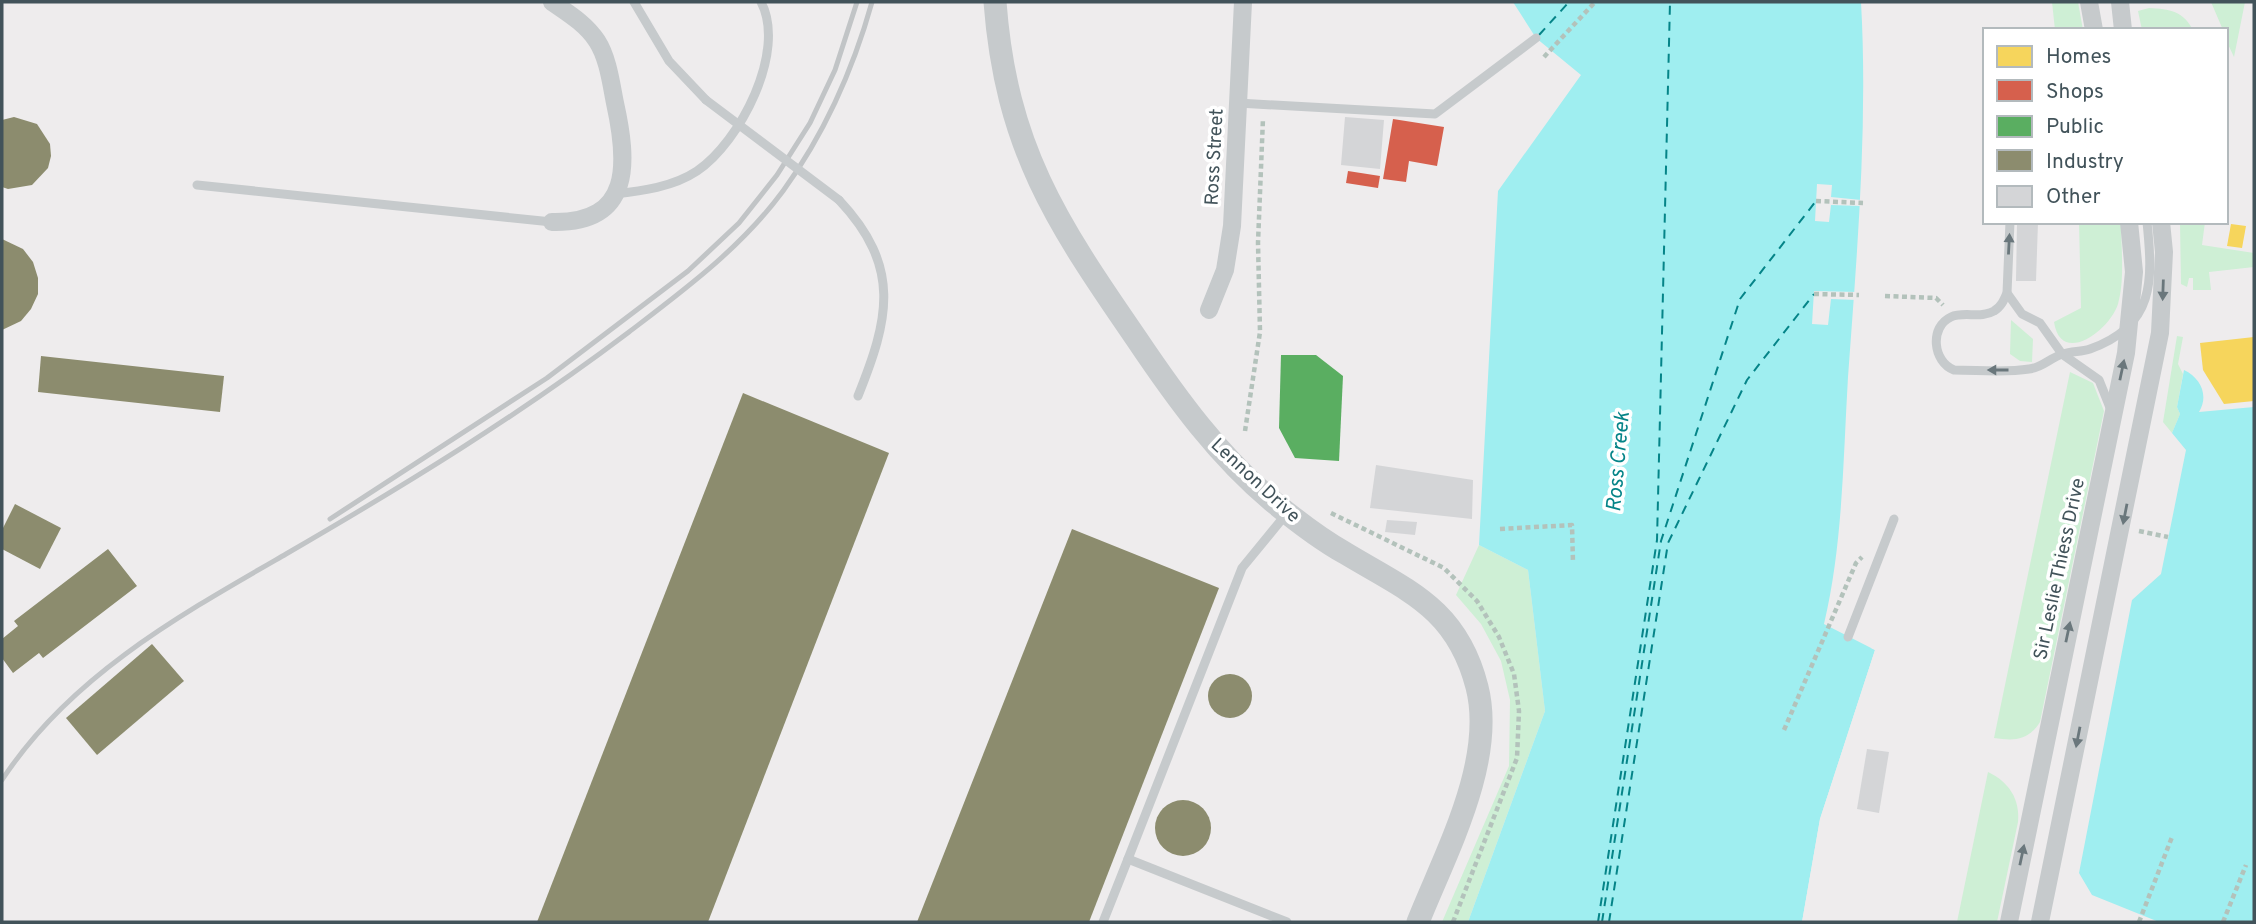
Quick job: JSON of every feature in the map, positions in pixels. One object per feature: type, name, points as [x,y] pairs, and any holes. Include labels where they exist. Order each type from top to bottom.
[{"type":"street","points":[[552,2],[592,35],[604,58],[624,152],[622,177],[607,205],[591,217],[574,222],[552,222]]},
{"type":"street","name":"Lennon Drive","points":[[995,2],[1003,72],[1013,111],[1035,174],[1063,230],[1200,428],[1248,480],[1288,513],[1342,552],[1423,598],[1447,624],[1472,670],[1482,709],[1481,748],[1472,786],[1418,922]]},
{"type":"street","name":"Ross Street","points":[[1209,310],[1219,288],[1230,246],[1243,2]]},
{"type":"street","points":[[2089,2],[2094,28]]},
{"type":"street","points":[[2120,2],[2123,28]]},
{"type":"street","name":"Sir Leslie Thiess Drive","points":[[2009,922],[2129,326],[2134,272],[2129,224]]},
{"type":"street","points":[[2040,922],[2161,333],[2164,252],[2161,224]]},
{"type":"street","points":[[1427,922],[1430,890]]},
{"type":"lane","points":[[634,2],[669,61],[706,100],[839,200],[867,238],[880,267],[883,289],[882,332],[858,396]]},
{"type":"lane","points":[[614,194],[650,189],[685,178],[711,160],[724,146],[749,106],[769,47],[769,21],[761,2]]},
{"type":"lane","points":[[1238,103],[1434,114],[1536,38]]},
{"type":"lane","points":[[197,186],[552,222]]},
{"type":"lane","points":[[2010,224],[2007,293],[2003,302],[1992,313],[1948,318],[1937,331],[1937,352],[1946,366],[1954,370],[2029,369],[2062,354],[2104,343],[2129,326],[2139,317],[2148,293],[2150,252],[2147,224]]},
{"type":"lane","points":[[2007,293],[2022,314],[2040,323],[2062,354],[2099,380],[2113,415]]},
{"type":"lane","points":[[1103,922],[1242,568],[1288,513]]},
{"type":"lane","points":[[1848,636],[1894,519]]},
{"type":"lane","points":[[1128,859],[1287,922]]},
{"type":"path","points":[[1544,57],[1595,2]]},
{"type":"path","points":[[1245,430],[1260,332],[1258,243],[1264,104]]},
{"type":"path","points":[[1816,201],[1863,203]]},
{"type":"path","points":[[1814,294],[1859,295]]},
{"type":"path","points":[[1885,296],[1936,299],[1941,301],[1948,318]]},
{"type":"path","points":[[1500,529],[1572,525],[1573,563]]},
{"type":"path","points":[[2138,531],[2168,537]]},
{"type":"path","points":[[1784,730],[1856,563],[1864,555]]},
{"type":"path","points":[[2139,922],[2172,837]]},
{"type":"path","points":[[2223,922],[2246,865]]},
{"type":"green space","points":[[2052,2],[2078,2],[2083,28],[2055,28]]},
{"type":"green space","points":[[2211,2],[2245,2],[2234,57],[2228,44],[2228,28],[2222,28]]},
{"type":"green space","points":[[2149,8],[2175,12],[2192,28],[2142,28],[2138,11]]},
{"type":"green space","points":[[2079,224],[2121,224],[2122,274],[2118,304],[2106,324],[2096,333],[2086,340],[2066,342],[2058,335],[2054,322],[2081,308]]},
{"type":"green space","points":[[2180,224],[2205,224],[2202,245],[2254,253],[2254,267],[2209,272],[2211,290],[2193,290],[2193,278],[2189,278],[2187,287],[2181,284]]},
{"type":"green space","points":[[2011,320],[2033,339],[2032,362],[2020,361],[2010,354]]},
{"type":"green space","points":[[2177,336],[2183,337],[2178,364],[2183,374],[2177,407],[2180,414],[2172,433],[2163,422]]},
{"type":"green space","points":[[2070,372],[2093,383],[2104,411],[2040,722],[2031,733],[2020,738],[1994,738]]},
{"type":"green space","points":[[1479,545],[1528,570],[1545,711],[1468,922],[1442,922],[1509,766],[1510,700],[1501,661],[1481,624],[1456,595]]},
{"type":"green space","points":[[1988,772],[2012,792],[2017,806],[2018,822],[1997,922],[1957,922]]},
{"type":"water","name":"Ross Creek","points":[[1513,2],[1861,2],[1863,95],[1858,237],[1839,533],[1824,624],[1875,650],[1820,819],[1802,922],[1468,922],[1545,711],[1528,570],[1479,545],[1498,191],[1581,75],[1536,38]]},
{"type":"water","points":[[2184,370],[2195,378],[2202,388],[2203,400],[2199,412],[2254,407],[2254,922],[2159,922],[2092,895],[2079,873],[2132,600],[2161,574],[2186,450],[2172,433],[2180,414],[2177,407]]},
{"type":"pier","points":[[1817,184],[1832,185],[1831,197],[1861,200],[1861,206],[1831,205],[1829,222],[1815,221]]},
{"type":"pier","points":[[1814,291],[1857,292],[1857,300],[1831,299],[1828,325],[1812,324]]},
{"type":"pier","points":[[1872,645],[1878,651],[1823,820],[1806,922],[1802,922],[1820,819],[1875,650],[1871,648]]},
{"type":"building: Homes","points":[[2231,224],[2246,226],[2242,248],[2227,246]]},
{"type":"building: Homes","points":[[2254,337],[2254,401],[2224,404],[2203,370],[2200,343]]},
{"type":"building: Shops","points":[[1393,119],[1444,127],[1437,166],[1409,161],[1406,182],[1383,179]]},
{"type":"building: Shops","points":[[1348,171],[1380,176],[1378,188],[1346,183]]},
{"type":"building: Public","points":[[1281,355],[1316,355],[1343,376],[1339,461],[1295,458],[1279,428]]},
{"type":"building: Industry","points":[[14,117],[37,124],[50,144],[51,156],[48,168],[32,185],[8,189],[2,187],[2,120]]},
{"type":"building: Industry","points":[[2,239],[23,249],[33,262],[38,278],[38,294],[21,321],[2,330]]},
{"type":"building: Industry","points":[[41,356],[224,376],[220,412],[38,392]]},
{"type":"building: Industry","points":[[743,393],[889,453],[708,922],[537,922]]},
{"type":"building: Industry","points":[[15,504],[61,528],[40,569],[2,549],[2,530]]},
{"type":"building: Industry","points":[[1072,529],[1219,588],[1089,922],[917,922]]},
{"type":"building: Industry","points":[[108,549],[137,586],[43,658],[39,653],[13,673],[2,658],[2,639],[18,626],[14,621]]},
{"type":"building: Industry","points":[[152,644],[184,681],[97,755],[66,718]]},
{"type":"building: Industry","points":[[1230,674],[1246,680],[1252,696],[1246,712],[1230,718],[1214,712],[1208,696],[1214,680]]},
{"type":"building: Industry","points":[[1183,800],[1198,805],[1206,813],[1211,828],[1206,843],[1198,851],[1183,856],[1168,851],[1160,843],[1155,828],[1160,813],[1168,805]]},
{"type":"building: Other","points":[[1345,117],[1384,120],[1380,169],[1341,165]]},
{"type":"building: Other","points":[[2017,224],[2038,224],[2036,281],[2016,281]]},
{"type":"building: Other","points":[[1376,465],[1473,480],[1472,519],[1370,508]]},
{"type":"building: Other","points":[[1387,520],[1417,522],[1415,535],[1385,532]]},
{"type":"building: Other","points":[[1867,749],[1889,752],[1879,813],[1857,809]]},
{"type":"ferry route","points":[[1539,35],[1569,2]]},
{"type":"ferry route","points":[[1598,922],[1657,540],[1670,2]]},
{"type":"ferry route","points":[[1602,922],[1661,541],[1740,299],[1816,201]]},
{"type":"ferry route","points":[[1609,922],[1668,543],[1747,380],[1814,294]]},
{"type":"railway","points":[[330,519],[547,378],[688,271],[739,223],[777,175],[810,123],[835,70],[857,2]]},
{"type":"railway","points":[[2,780],[29,743],[60,709],[130,651],[206,600],[461,449],[587,363],[711,267],[767,212],[812,147],[847,76],[872,2]]}]
